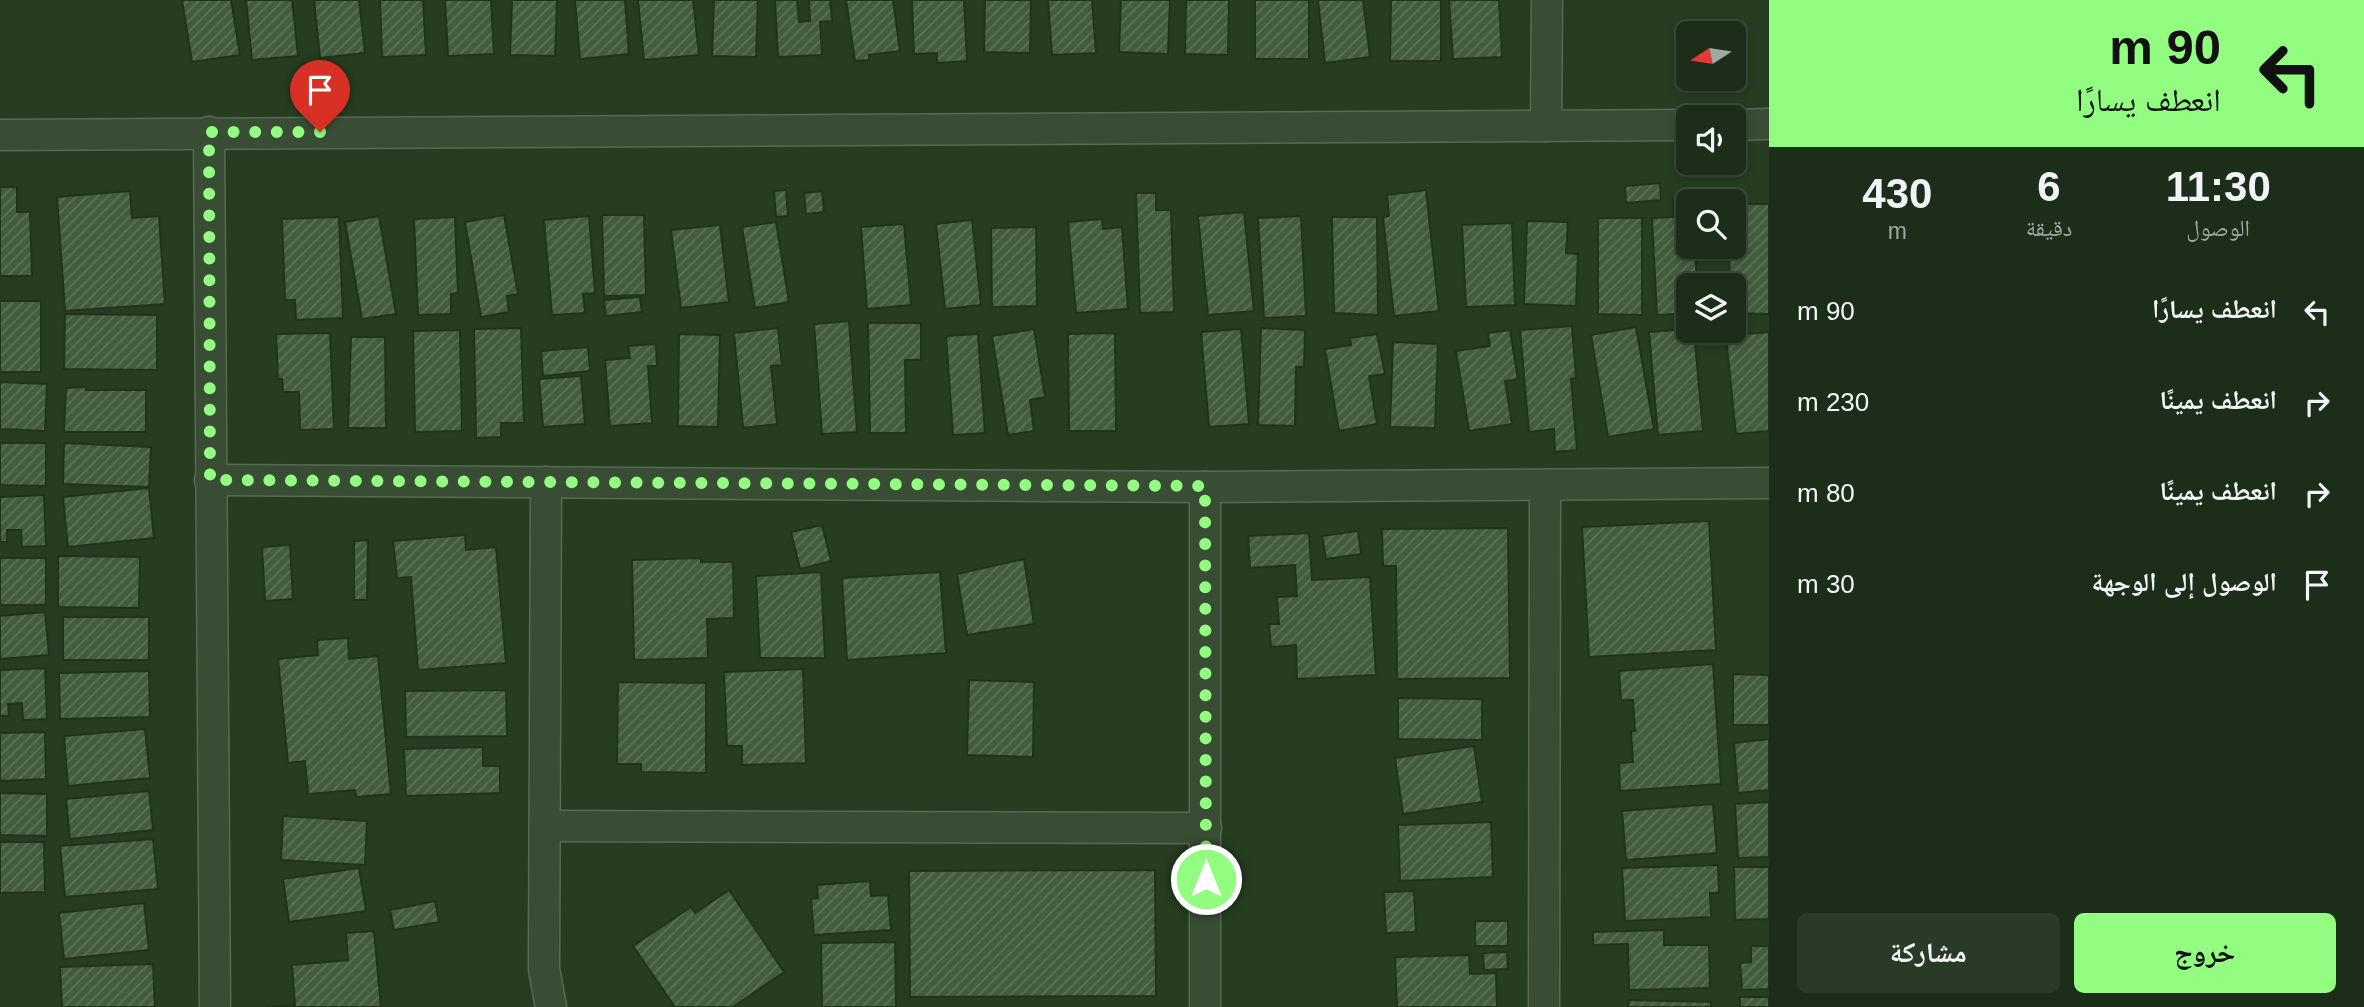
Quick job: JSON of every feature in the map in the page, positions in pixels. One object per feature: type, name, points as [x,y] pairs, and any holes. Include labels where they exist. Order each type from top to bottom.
[{"type":"street","points":[[1546,126],[1547,0]]},
{"type":"street","points":[[1746,125],[1769,124]]},
{"type":"street","points":[[0,135],[1676,125]]},
{"type":"street","points":[[209,132],[215,1007]]},
{"type":"street","points":[[210,480],[1205,486],[1769,483]]},
{"type":"street","points":[[546,482],[544,969],[551,1007]]},
{"type":"street","points":[[1205,486],[1205,1007]]},
{"type":"street","points":[[1544,1007],[1545,486]]},
{"type":"street","points":[[545,826],[1206,828]]},
{"type":"building","points":[[182,0],[231,0],[240,55],[192,62]]},
{"type":"building","points":[[246,0],[292,0],[298,56],[252,60]]},
{"type":"building","points":[[314,0],[359,0],[365,53],[320,58]]},
{"type":"building","points":[[380,0],[423,0],[426,55],[382,57]]},
{"type":"building","points":[[445,0],[491,0],[494,54],[448,56]]},
{"type":"building","points":[[512,0],[557,0],[555,56],[510,55]]},
{"type":"building","points":[[575,0],[625,0],[629,54],[580,59]]},
{"type":"building","points":[[638,0],[693,0],[699,55],[644,60]]},
{"type":"building","points":[[714,0],[758,0],[756,57],[712,56]]},
{"type":"building","points":[[775,0],[797,0],[799,22],[810,21],[809,0],[830,0],[832,21],[820,22],[822,55],[778,57]]},
{"type":"building","points":[[846,0],[893,0],[900,51],[869,55],[869,60],[855,61]]},
{"type":"building","points":[[912,0],[964,0],[967,61],[937,63],[937,53],[914,54]]},
{"type":"building","points":[[985,0],[1031,0],[1030,53],[984,52]]},
{"type":"building","points":[[1048,0],[1092,0],[1096,53],[1052,55]]},
{"type":"building","points":[[1121,0],[1170,0],[1168,54],[1119,52]]},
{"type":"building","points":[[1186,0],[1229,0],[1228,55],[1185,54]]},
{"type":"building","points":[[1255,0],[1309,0],[1309,59],[1255,59]]},
{"type":"building","points":[[1318,0],[1363,0],[1370,57],[1325,63]]},
{"type":"building","points":[[1391,0],[1441,0],[1441,61],[1390,61]]},
{"type":"building","points":[[1449,0],[1499,0],[1502,57],[1453,59]]},
{"type":"building","points":[[1660,183],[1661,200],[1626,203],[1625,186]]},
{"type":"building","points":[[0,187],[17,187],[17,212],[30,212],[32,276],[0,276]]},
{"type":"building","points":[[786,190],[788,216],[776,217],[774,191]]},
{"type":"building","points":[[1426,190],[1439,311],[1394,316],[1383,217],[1389,216],[1387,195]]},
{"type":"building","points":[[130,191],[132,218],[159,216],[165,304],[65,311],[57,197]]},
{"type":"building","points":[[822,191],[824,212],[806,214],[804,193]]},
{"type":"building","points":[[1136,193],[1156,193],[1156,210],[1171,210],[1174,312],[1140,313]]},
{"type":"building","points":[[1673,200],[1676,200],[1676,259],[1696,259],[1696,273],[1676,273],[1676,314],[1657,315],[1652,218],[1674,217]]},
{"type":"building","points":[[1746,204],[1769,204],[1769,314],[1746,313],[1746,273],[1729,273],[1730,259],[1746,259]]},
{"type":"building","points":[[1244,212],[1254,311],[1208,315],[1198,216]]},
{"type":"building","points":[[504,215],[518,294],[507,296],[509,312],[481,317],[465,222]]},
{"type":"building","points":[[602,215],[644,215],[646,295],[604,296]]},
{"type":"building","points":[[379,216],[396,314],[362,319],[345,222]]},
{"type":"building","points":[[589,216],[595,293],[583,294],[585,313],[552,315],[544,220]]},
{"type":"building","points":[[1301,216],[1306,316],[1264,318],[1258,218]]},
{"type":"building","points":[[339,217],[343,318],[296,320],[295,300],[285,300],[282,219]]},
{"type":"building","points":[[455,217],[458,293],[451,294],[451,314],[418,315],[414,219]]},
{"type":"building","points":[[1332,217],[1377,217],[1378,315],[1334,313]]},
{"type":"building","points":[[1598,218],[1642,218],[1642,315],[1598,314]]},
{"type":"building","points":[[1102,219],[1103,229],[1122,227],[1128,309],[1076,313],[1068,222]]},
{"type":"building","points":[[972,220],[981,305],[945,309],[936,224]]},
{"type":"building","points":[[1527,221],[1568,222],[1566,253],[1578,254],[1576,306],[1524,304]]},
{"type":"building","points":[[776,222],[789,302],[755,308],[742,227]]},
{"type":"building","points":[[1512,223],[1515,305],[1466,307],[1462,225]]},
{"type":"building","points":[[904,224],[911,305],[867,309],[861,227]]},
{"type":"building","points":[[720,225],[729,302],[681,308],[671,230]]},
{"type":"building","points":[[1036,227],[1037,306],[992,307],[991,228]]},
{"type":"building","points":[[640,297],[642,312],[606,316],[604,300]]},
{"type":"building","points":[[0,301],[41,301],[41,372],[0,372]]},
{"type":"building","points":[[65,314],[157,315],[157,370],[64,369]]},
{"type":"building","points":[[849,321],[857,432],[822,434],[814,324]]},
{"type":"building","points":[[868,323],[921,323],[921,360],[905,360],[906,433],[870,433]]},
{"type":"building","points":[[1572,326],[1576,378],[1571,379],[1577,450],[1555,452],[1554,429],[1529,432],[1520,330]]},
{"type":"building","points":[[1636,327],[1654,429],[1608,437],[1591,335]]},
{"type":"building","points":[[521,328],[524,423],[501,423],[501,437],[476,438],[474,329]]},
{"type":"building","points":[[778,328],[782,365],[771,366],[777,424],[743,428],[734,333]]},
{"type":"building","points":[[1261,328],[1305,330],[1304,367],[1296,367],[1295,426],[1258,425]]},
{"type":"building","points":[[1034,329],[1045,397],[1030,400],[1034,431],[1008,435],[992,336]]},
{"type":"building","points":[[1241,329],[1249,424],[1209,427],[1201,332]]},
{"type":"building","points":[[460,330],[462,431],[415,432],[413,331]]},
{"type":"building","points":[[1510,330],[1518,379],[1505,381],[1512,424],[1469,431],[1456,351],[1490,346],[1488,333]]},
{"type":"building","points":[[1676,330],[1676,343],[1695,343],[1703,431],[1658,435],[1649,332]]},
{"type":"building","points":[[1769,332],[1769,431],[1736,434],[1727,343],[1746,343],[1746,334]]},
{"type":"building","points":[[330,333],[334,429],[300,430],[299,392],[283,392],[282,379],[278,379],[276,334]]},
{"type":"building","points":[[1115,333],[1116,431],[1069,431],[1068,334]]},
{"type":"building","points":[[679,334],[720,335],[718,427],[678,426]]},
{"type":"building","points":[[978,334],[985,433],[953,435],[946,336]]},
{"type":"building","points":[[1377,334],[1385,374],[1369,376],[1377,424],[1339,431],[1325,349],[1351,345],[1350,338]]},
{"type":"building","points":[[351,337],[385,337],[386,428],[348,428]]},
{"type":"building","points":[[1393,342],[1438,344],[1435,428],[1390,427]]},
{"type":"building","points":[[656,344],[657,366],[648,366],[652,423],[610,426],[605,360],[630,358],[628,346]]},
{"type":"building","points":[[588,347],[590,371],[543,376],[541,351]]},
{"type":"building","points":[[581,376],[585,424],[543,427],[539,379]]},
{"type":"building","points":[[0,382],[47,384],[45,431],[0,429]]},
{"type":"building","points":[[86,387],[86,390],[146,390],[146,432],[64,432],[66,388]]},
{"type":"building","points":[[0,443],[46,443],[46,486],[0,485]]},
{"type":"building","points":[[64,443],[151,447],[149,487],[63,484]]},
{"type":"building","points":[[149,488],[154,538],[68,547],[63,497]]},
{"type":"building","points":[[44,495],[46,546],[22,547],[21,530],[7,530],[7,542],[0,542],[0,497]]},
{"type":"building","points":[[1709,521],[1716,650],[1589,657],[1582,527]]},
{"type":"building","points":[[822,525],[831,561],[800,569],[791,532]]},
{"type":"building","points":[[1508,528],[1510,678],[1397,679],[1396,566],[1383,566],[1382,529]]},
{"type":"building","points":[[1358,531],[1361,554],[1326,559],[1322,536]]},
{"type":"building","points":[[1309,533],[1312,580],[1370,577],[1376,675],[1297,679],[1296,645],[1271,647],[1269,624],[1279,624],[1277,597],[1297,596],[1295,565],[1250,568],[1248,536]]},
{"type":"building","points":[[465,535],[466,550],[496,547],[506,663],[418,670],[411,577],[397,578],[393,541]]},
{"type":"building","points":[[368,540],[367,600],[354,600],[354,541]]},
{"type":"building","points":[[290,545],[293,599],[265,601],[262,547]]},
{"type":"building","points":[[58,556],[140,557],[139,608],[58,607]]},
{"type":"building","points":[[0,558],[46,558],[46,605],[0,605]]},
{"type":"building","points":[[701,558],[701,562],[733,562],[734,618],[707,619],[708,658],[634,660],[632,560]]},
{"type":"building","points":[[1024,559],[1034,624],[967,635],[957,574]]},
{"type":"building","points":[[821,572],[825,658],[760,658],[756,576]]},
{"type":"building","points":[[940,572],[946,653],[847,660],[842,578]]},
{"type":"building","points":[[45,612],[49,655],[0,659],[0,616]]},
{"type":"building","points":[[63,617],[149,617],[149,660],[63,660]]},
{"type":"building","points":[[348,638],[349,659],[378,656],[391,794],[356,797],[355,790],[308,794],[305,761],[288,763],[278,659],[318,655],[317,640]]},
{"type":"building","points":[[1713,664],[1721,784],[1620,791],[1619,763],[1633,762],[1631,731],[1635,731],[1633,700],[1621,700],[1619,671]]},
{"type":"building","points":[[45,668],[47,719],[23,720],[22,703],[8,704],[9,716],[0,716],[0,670]]},
{"type":"building","points":[[803,669],[806,763],[742,765],[742,746],[727,746],[724,672]]},
{"type":"building","points":[[149,671],[150,717],[60,719],[59,673]]},
{"type":"building","points":[[1733,674],[1769,675],[1769,725],[1733,725]]},
{"type":"building","points":[[969,680],[1034,682],[1033,757],[967,755]]},
{"type":"building","points":[[618,682],[706,683],[706,773],[641,772],[641,764],[617,764]]},
{"type":"building","points":[[506,690],[507,736],[406,737],[405,691]]},
{"type":"building","points":[[1398,698],[1482,699],[1482,740],[1398,739]]},
{"type":"building","points":[[145,729],[150,778],[68,786],[64,736]]},
{"type":"building","points":[[45,732],[46,779],[0,781],[0,733]]},
{"type":"building","points":[[1769,739],[1769,790],[1738,793],[1734,743]]},
{"type":"building","points":[[1474,746],[1482,802],[1403,814],[1395,758]]},
{"type":"building","points":[[483,747],[483,766],[500,766],[500,793],[406,796],[404,749]]},
{"type":"building","points":[[149,791],[153,830],[70,839],[66,799]]},
{"type":"building","points":[[0,793],[47,794],[47,836],[0,835]]},
{"type":"building","points":[[1769,802],[1769,857],[1738,858],[1735,804]]},
{"type":"building","points":[[1713,804],[1717,853],[1626,860],[1622,811]]},
{"type":"building","points":[[283,816],[367,821],[365,865],[281,860]]},
{"type":"building","points":[[1491,822],[1493,877],[1400,881],[1398,825]]},
{"type":"building","points":[[153,839],[158,889],[65,897],[60,846]]},
{"type":"building","points":[[0,842],[44,842],[45,892],[0,893]]},
{"type":"building","points":[[1718,865],[1719,893],[1710,893],[1711,917],[1625,921],[1622,868]]},
{"type":"building","points":[[1734,867],[1769,867],[1769,919],[1735,920]]},
{"type":"building","points":[[359,868],[366,911],[289,922],[283,879]]},
{"type":"building","points":[[1155,870],[1156,996],[910,997],[909,871]]},
{"type":"building","points":[[870,881],[871,896],[888,895],[891,930],[814,935],[811,899],[818,898],[817,885]]},
{"type":"building","points":[[729,890],[784,972],[733,1007],[675,1007],[633,946],[691,907],[695,913]]},
{"type":"building","points":[[1414,891],[1416,932],[1386,933],[1384,892]]},
{"type":"building","points":[[435,901],[439,922],[394,930],[390,910]]},
{"type":"building","points":[[144,903],[149,950],[64,959],[59,913]]},
{"type":"building","points":[[1475,921],[1508,921],[1508,946],[1475,946]]},
{"type":"building","points":[[1664,930],[1664,945],[1709,945],[1710,988],[1629,990],[1628,944],[1593,945],[1593,932]]},
{"type":"building","points":[[374,931],[381,1007],[267,1007],[295,1005],[292,965],[348,960],[346,933]]},
{"type":"building","points":[[895,942],[896,1007],[822,1007],[821,943]]},
{"type":"building","points":[[1751,946],[1769,946],[1769,989],[1742,990],[1740,963],[1751,962]]},
{"type":"building","points":[[1507,952],[1508,969],[1484,970],[1483,953]]},
{"type":"building","points":[[1469,955],[1470,974],[1496,973],[1497,1007],[1397,1007],[1395,957]]},
{"type":"building","points":[[153,964],[155,1007],[62,1007],[60,967]]},
{"type":"building","points":[[1740,997],[1769,997],[1769,1007],[1740,1007]]},
{"type":"building","points":[[1629,1000],[1711,1002],[1711,1007],[1628,1007]]},
{"type":"route","points":[[320,132],[209,132],[210,480],[1205,486],[1206,879]]}]
